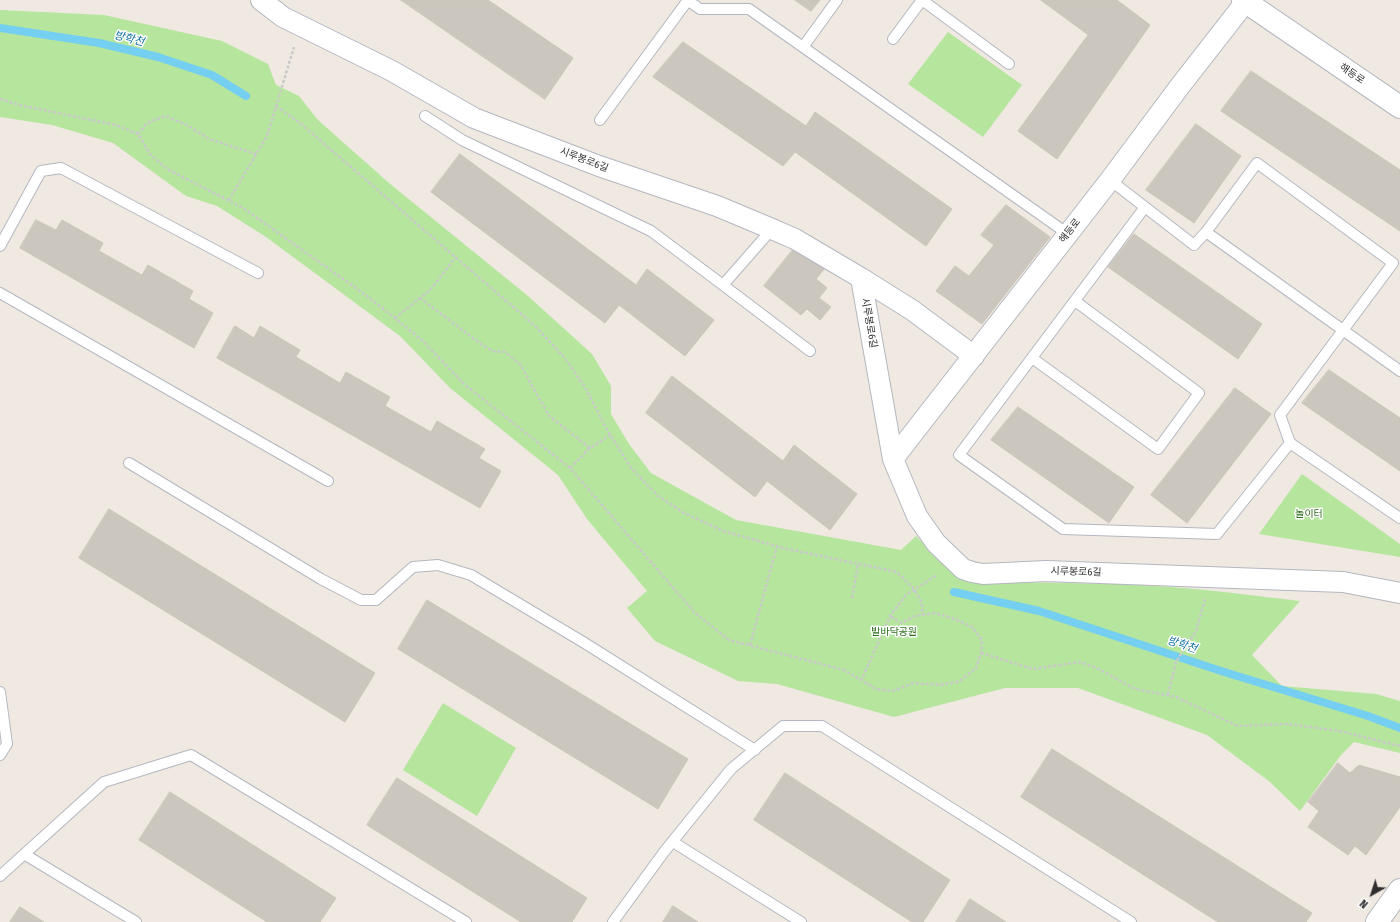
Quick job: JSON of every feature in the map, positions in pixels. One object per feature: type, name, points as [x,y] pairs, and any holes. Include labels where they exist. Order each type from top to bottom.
[{"type":"main road","name":"해등로","points":[[1245,0],[1400,107]]},
{"type":"main road","points":[[1377,922],[1400,890]]},
{"type":"street","name":"시루봉로6길","points":[[261,0],[283,17],[392,71],[474,118],[599,166],[717,206],[795,239],[861,278],[893,459],[917,516],[936,543],[956,563],[972,572],[983,574],[1046,571],[1343,582],[1400,593]]},
{"type":"street","name":"해등로","points":[[893,459],[1110,180],[1245,0]]},
{"type":"street","points":[[861,278],[912,310],[974,356]]},
{"type":"lane","points":[[600,120],[687,0],[700,9],[749,9],[1068,234]]},
{"type":"lane","points":[[803,47],[837,0]]},
{"type":"lane","points":[[893,39],[922,0],[1009,64]]},
{"type":"lane","points":[[425,116],[462,140],[651,231],[810,351]]},
{"type":"lane","points":[[1110,180],[1194,245],[1206,232],[1257,163],[1393,263],[1280,415],[1290,443],[1400,518]]},
{"type":"lane","points":[[0,246],[41,171],[61,168],[258,273]]},
{"type":"lane","points":[[1145,207],[959,455],[1063,529],[1217,534],[1290,443]]},
{"type":"lane","points":[[723,284],[772,229]]},
{"type":"lane","points":[[1206,232],[1400,371]]},
{"type":"lane","points":[[0,293],[328,481]]},
{"type":"lane","points":[[1032,358],[1158,448],[1199,394],[1075,301]]},
{"type":"lane","points":[[129,463],[321,579],[360,600],[376,600],[413,567],[438,565],[471,575],[583,642],[754,750]]},
{"type":"lane","points":[[0,692],[7,744],[0,755]]},
{"type":"lane","points":[[613,922],[673,842],[731,769],[783,726],[822,726],[1131,922]]},
{"type":"lane","points":[[0,876],[104,782],[191,755],[466,922]]},
{"type":"lane","points":[[673,842],[801,922]]},
{"type":"lane","points":[[24,854],[136,922]]},
{"type":"path","points":[[229,200],[267,136],[301,26]]},
{"type":"path","points":[[0,99],[19,105],[116,125],[138,134],[150,154],[167,169],[229,200],[285,236],[395,318],[422,340],[464,384],[570,468],[695,613],[729,640],[844,670],[876,689],[893,691],[913,683],[941,686],[960,681],[976,668],[981,654],[982,640],[972,627],[955,619],[935,613],[915,616],[901,623],[890,616]]},
{"type":"path","points":[[276,106],[300,123],[534,326],[564,357],[585,387],[610,435],[631,468],[657,495],[684,514],[723,531],[777,546],[897,572],[914,589],[922,603],[922,616]]},
{"type":"path","points":[[138,134],[147,123],[165,116],[187,125],[209,139],[256,154]]},
{"type":"path","points":[[395,318],[430,290],[456,257]]},
{"type":"path","points":[[420,298],[481,344],[492,351],[505,352],[520,364],[549,416],[590,448]]},
{"type":"path","points":[[570,468],[590,448],[610,435]]},
{"type":"path","points":[[750,645],[777,546]]},
{"type":"path","points":[[861,681],[890,616],[906,595],[956,563]]},
{"type":"path","points":[[852,598],[858,564]]},
{"type":"path","points":[[1168,694],[1176,662],[1196,631],[1212,577]]},
{"type":"path","points":[[981,654],[1033,669],[1079,662],[1097,668],[1135,689],[1168,694],[1238,726],[1288,724],[1339,732],[1400,746]]},
{"type":"green space","name":"발바닥공원","points":[[0,10],[104,15],[222,41],[268,64],[276,85],[299,96],[318,120],[389,183],[528,296],[592,354],[611,386],[611,414],[629,444],[651,473],[736,520],[901,550],[916,536],[958,579],[1011,582],[1144,585],[1300,601],[1252,655],[1282,686],[1376,694],[1400,701],[1400,753],[1354,742],[1341,755],[1300,811],[1270,782],[1207,735],[1078,688],[1005,688],[894,717],[777,684],[738,681],[655,641],[627,608],[647,591],[587,519],[558,475],[450,388],[400,336],[266,237],[217,206],[186,196],[113,143],[52,125],[0,117]]},
{"type":"green space","points":[[948,32],[1022,85],[983,137],[908,84]]},
{"type":"green space","name":"놀이터","points":[[1302,474],[1400,544],[1400,557],[1259,534]]},
{"type":"green space","points":[[443,703],[516,748],[477,816],[403,770]]},
{"type":"building","points":[[401,0],[488,0],[573,58],[545,99]]},
{"type":"building","points":[[795,0],[820,0],[811,11]]},
{"type":"building","points":[[1041,0],[1117,0],[1150,25],[1057,159],[1018,131],[1088,35]]},
{"type":"building","points":[[683,42],[806,126],[815,112],[952,209],[926,246],[795,152],[783,166],[653,77]]},
{"type":"building","points":[[1251,71],[1400,170],[1400,231],[1221,111]]},
{"type":"building","points":[[1196,124],[1241,156],[1194,223],[1146,190]]},
{"type":"building","points":[[460,154],[636,285],[647,269],[714,320],[685,356],[619,305],[605,323],[431,192]]},
{"type":"building","points":[[1006,205],[1050,237],[982,324],[936,291],[955,266],[969,276],[994,245],[981,235]]},
{"type":"building","points":[[36,220],[56,230],[62,220],[103,243],[99,251],[142,275],[148,265],[193,291],[189,299],[213,313],[194,348],[20,248]]},
{"type":"building","points":[[1134,234],[1262,324],[1238,359],[1108,267]]},
{"type":"building","points":[[795,247],[825,268],[816,279],[827,288],[819,298],[831,307],[820,320],[807,309],[801,315],[764,286]]},
{"type":"building","points":[[235,326],[254,338],[260,326],[300,350],[296,357],[340,383],[346,372],[390,397],[385,406],[431,432],[437,421],[485,449],[479,458],[501,471],[480,508],[217,358]]},
{"type":"building","points":[[1329,370],[1400,418],[1400,471],[1302,403]]},
{"type":"building","points":[[672,376],[783,461],[794,445],[857,494],[830,530],[767,481],[755,497],[646,413]]},
{"type":"building","points":[[1235,388],[1271,414],[1187,523],[1151,495]]},
{"type":"building","points":[[1018,407],[1134,487],[1109,523],[991,440]]},
{"type":"building","points":[[109,509],[375,673],[345,722],[79,558]]},
{"type":"building","points":[[427,600],[688,759],[658,809],[398,649]]},
{"type":"building","points":[[1052,749],[1312,913],[1306,922],[1218,922],[1021,797]]},
{"type":"building","points":[[1338,763],[1350,773],[1359,765],[1400,777],[1400,807],[1366,855],[1355,846],[1348,855],[1308,827],[1319,811],[1308,802]]},
{"type":"building","points":[[785,773],[950,880],[923,922],[912,922],[754,820]]},
{"type":"building","points":[[397,778],[587,898],[572,922],[521,922],[367,825]]},
{"type":"building","points":[[170,792],[336,898],[320,922],[267,922],[139,840]]},
{"type":"building","points":[[970,899],[1006,922],[956,922]]},
{"type":"building","points":[[673,906],[698,922],[663,922]]},
{"type":"building","points":[[20,907],[44,922],[10,922]]},
{"type":"waterway","name":"방학천","points":[[0,28],[99,43],[158,57],[212,75],[246,96]]},
{"type":"waterway","name":"방학천","points":[[954,592],[1039,611],[1221,671],[1368,716],[1400,728]]}]
